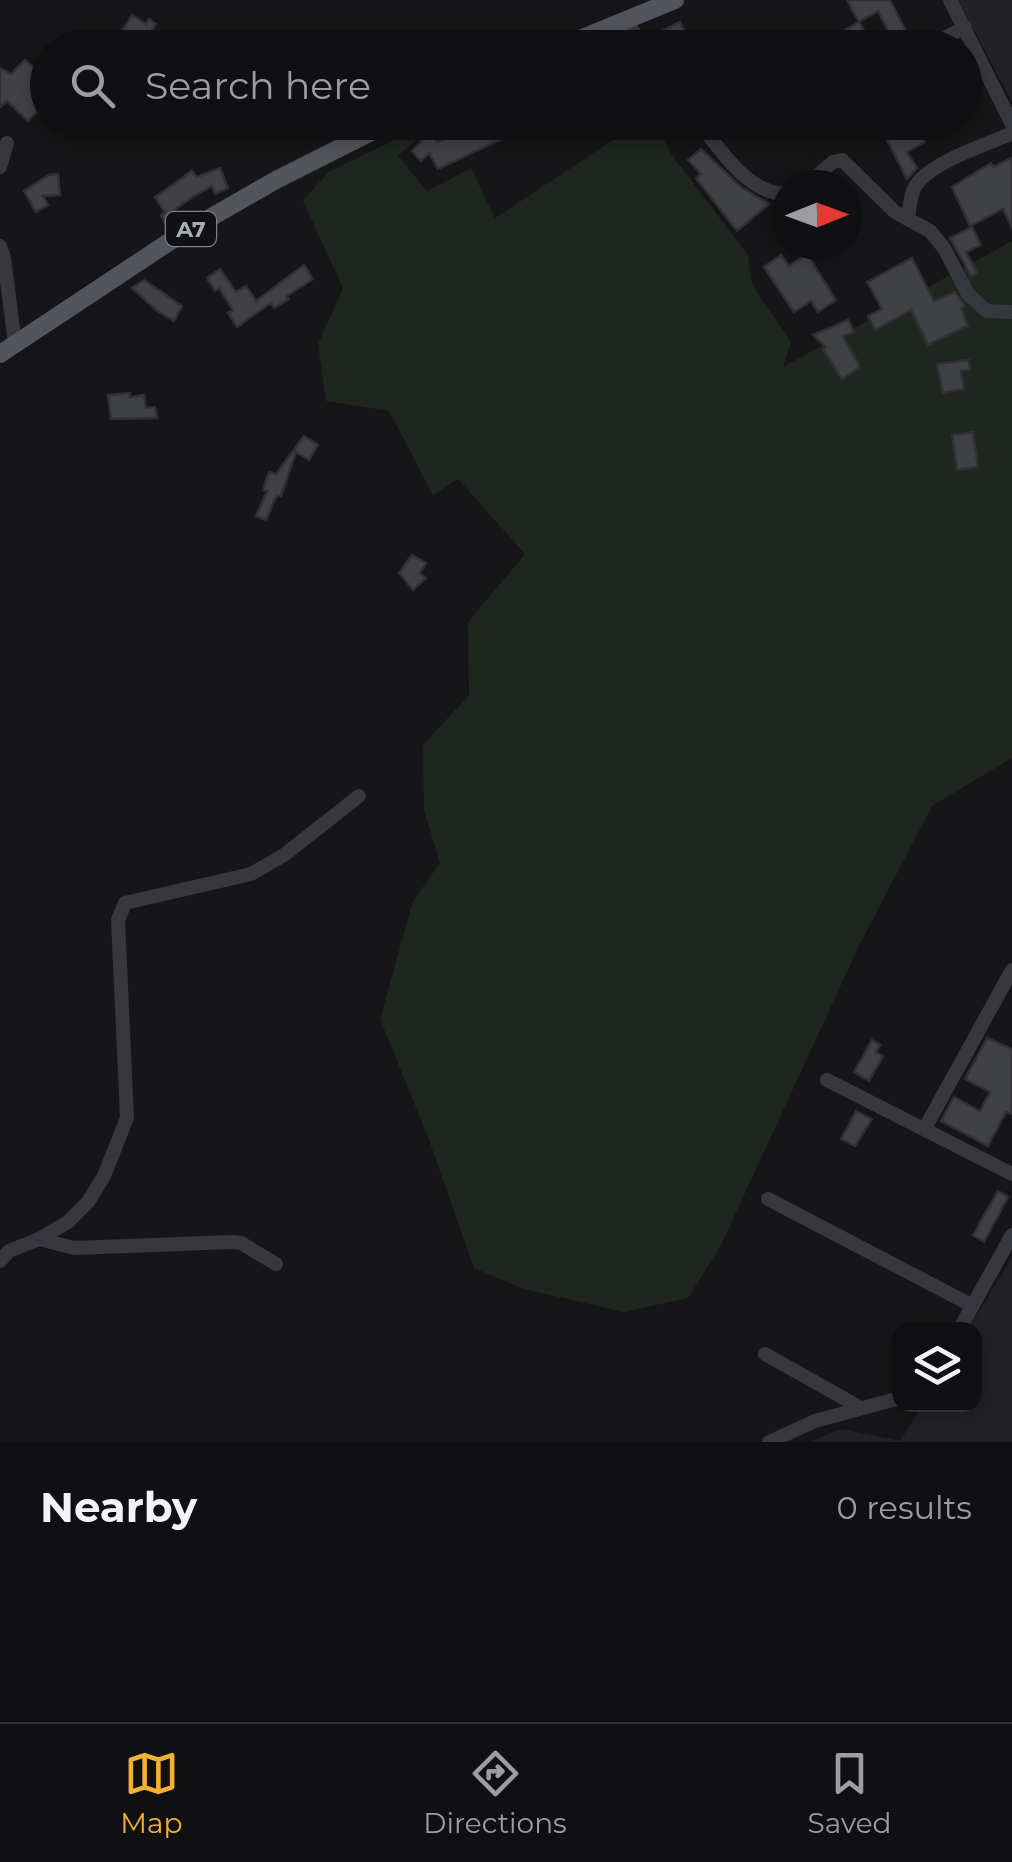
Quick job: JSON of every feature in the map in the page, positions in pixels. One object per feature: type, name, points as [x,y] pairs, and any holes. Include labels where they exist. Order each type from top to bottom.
[{"type":"main road","points":[[600,30],[675,0]]},
{"type":"main road","name":"A7","points":[[8,349],[175,238],[356,140]]},
{"type":"street","points":[[950,0],[966,30]]},
{"type":"street","points":[[625,19],[632,30]]},
{"type":"street","points":[[959,30],[965,27]]},
{"type":"street","points":[[982,62],[1012,124]]},
{"type":"street","points":[[908,219],[912,193],[919,181],[939,166],[1012,133]]},
{"type":"street","points":[[715,140],[744,175],[772,191]]},
{"type":"street","points":[[0,167],[8,142]]},
{"type":"street","points":[[824,170],[842,160],[852,170]]},
{"type":"street","points":[[862,180],[882,201],[930,232],[944,248],[968,294],[987,311],[1012,312]]},
{"type":"street","points":[[0,246],[4,258],[8,349]]},
{"type":"street","points":[[0,1262],[9,1251],[68,1222],[88,1202],[104,1176],[127,1118],[118,920],[125,903],[252,874],[284,855],[360,796]]},
{"type":"street","points":[[925,1128],[1012,970]]},
{"type":"street","points":[[827,1080],[1012,1174]]},
{"type":"street","points":[[768,1198],[972,1306]]},
{"type":"street","points":[[963,1322],[1012,1235]]},
{"type":"street","points":[[38,1239],[74,1248],[232,1242],[241,1243],[276,1264]]},
{"type":"street","points":[[765,1354],[861,1408]]},
{"type":"street","points":[[770,1442],[814,1422],[892,1400]]},
{"type":"shaded area","points":[[958,0],[1012,0],[1012,102],[982,45],[982,30],[974,30]]},
{"type":"shaded area","points":[[395,140],[416,140],[398,156],[427,191],[471,168],[495,218],[613,140],[665,140],[671,154],[748,255],[752,285],[791,342],[783,367],[1012,241],[1012,758],[932,806],[859,946],[721,1245],[688,1298],[624,1312],[524,1289],[474,1268],[428,1137],[380,1019],[413,901],[440,863],[424,810],[423,745],[469,695],[468,622],[525,554],[458,479],[433,495],[389,411],[326,401],[318,344],[343,288],[303,201],[328,172]]},
{"type":"shaded area","points":[[1012,1258],[1012,1442],[810,1442],[841,1429],[900,1441],[919,1412],[982,1412],[982,1322],[972,1322]]},
{"type":"building","points":[[847,0],[890,0],[905,30],[888,30],[878,11],[859,22]]},
{"type":"building","points":[[132,15],[146,24],[149,19],[156,24],[152,30],[123,29]]},
{"type":"building","points":[[680,22],[684,30],[663,30]]},
{"type":"building","points":[[859,22],[864,30],[845,30]]},
{"type":"building","points":[[25,60],[30,64],[28,121],[7,101],[0,107],[0,68],[11,74]]},
{"type":"building","points":[[420,140],[500,140],[438,169],[429,153],[421,161],[412,151]]},
{"type":"building","points":[[887,140],[924,140],[907,152],[917,168],[907,179]]},
{"type":"building","points":[[701,149],[741,187],[769,204],[737,231],[696,178],[701,174],[688,160]]},
{"type":"building","points":[[1012,158],[1012,228],[1003,209],[970,226],[952,187],[991,163],[993,167]]},
{"type":"building","points":[[220,168],[228,188],[215,194],[212,186],[170,213],[173,219],[165,223],[161,215],[165,212],[155,197],[192,171],[197,177]]},
{"type":"building","points":[[58,174],[60,195],[43,196],[48,205],[36,212],[24,191],[49,175]]},
{"type":"building","points":[[972,227],[981,245],[966,252],[977,273],[971,276],[950,238]]},
{"type":"building","points":[[912,258],[934,301],[955,292],[965,306],[961,308],[968,326],[928,345],[911,310],[875,330],[868,316],[882,309],[867,282]]},
{"type":"building","points":[[774,260],[785,260],[789,266],[798,260],[811,260],[836,300],[818,312],[811,301],[794,312],[764,267]]},
{"type":"building","points":[[304,265],[313,279],[287,296],[289,299],[274,308],[271,303],[237,327],[228,313],[233,310],[219,288],[215,291],[207,278],[220,269],[236,292],[246,286],[256,301]]},
{"type":"building","points":[[144,280],[182,306],[174,321],[132,288]]},
{"type":"building","points":[[848,320],[854,332],[843,336],[860,367],[842,379],[823,349],[826,347],[813,335]]},
{"type":"building","points":[[969,360],[970,370],[961,371],[964,389],[943,393],[937,364]]},
{"type":"building","points":[[130,393],[130,397],[144,395],[146,408],[155,407],[157,418],[111,419],[108,395]]},
{"type":"building","points":[[973,432],[978,467],[957,470],[952,435]]},
{"type":"building","points":[[304,436],[318,445],[309,460],[296,452],[281,496],[277,495],[266,520],[256,516],[267,491],[263,490],[269,472],[276,474]]},
{"type":"building","points":[[412,555],[426,563],[420,573],[426,578],[413,590],[399,573]]},
{"type":"building","points":[[987,1038],[1012,1049],[1012,1114],[1006,1112],[988,1146],[941,1121],[954,1097],[980,1111],[990,1092],[965,1079]]},
{"type":"building","points":[[872,1040],[880,1045],[876,1052],[883,1056],[869,1081],[854,1072]]},
{"type":"building","points":[[856,1111],[872,1119],[855,1146],[841,1139]]},
{"type":"building","points":[[998,1191],[1008,1197],[984,1242],[973,1235]]}]
